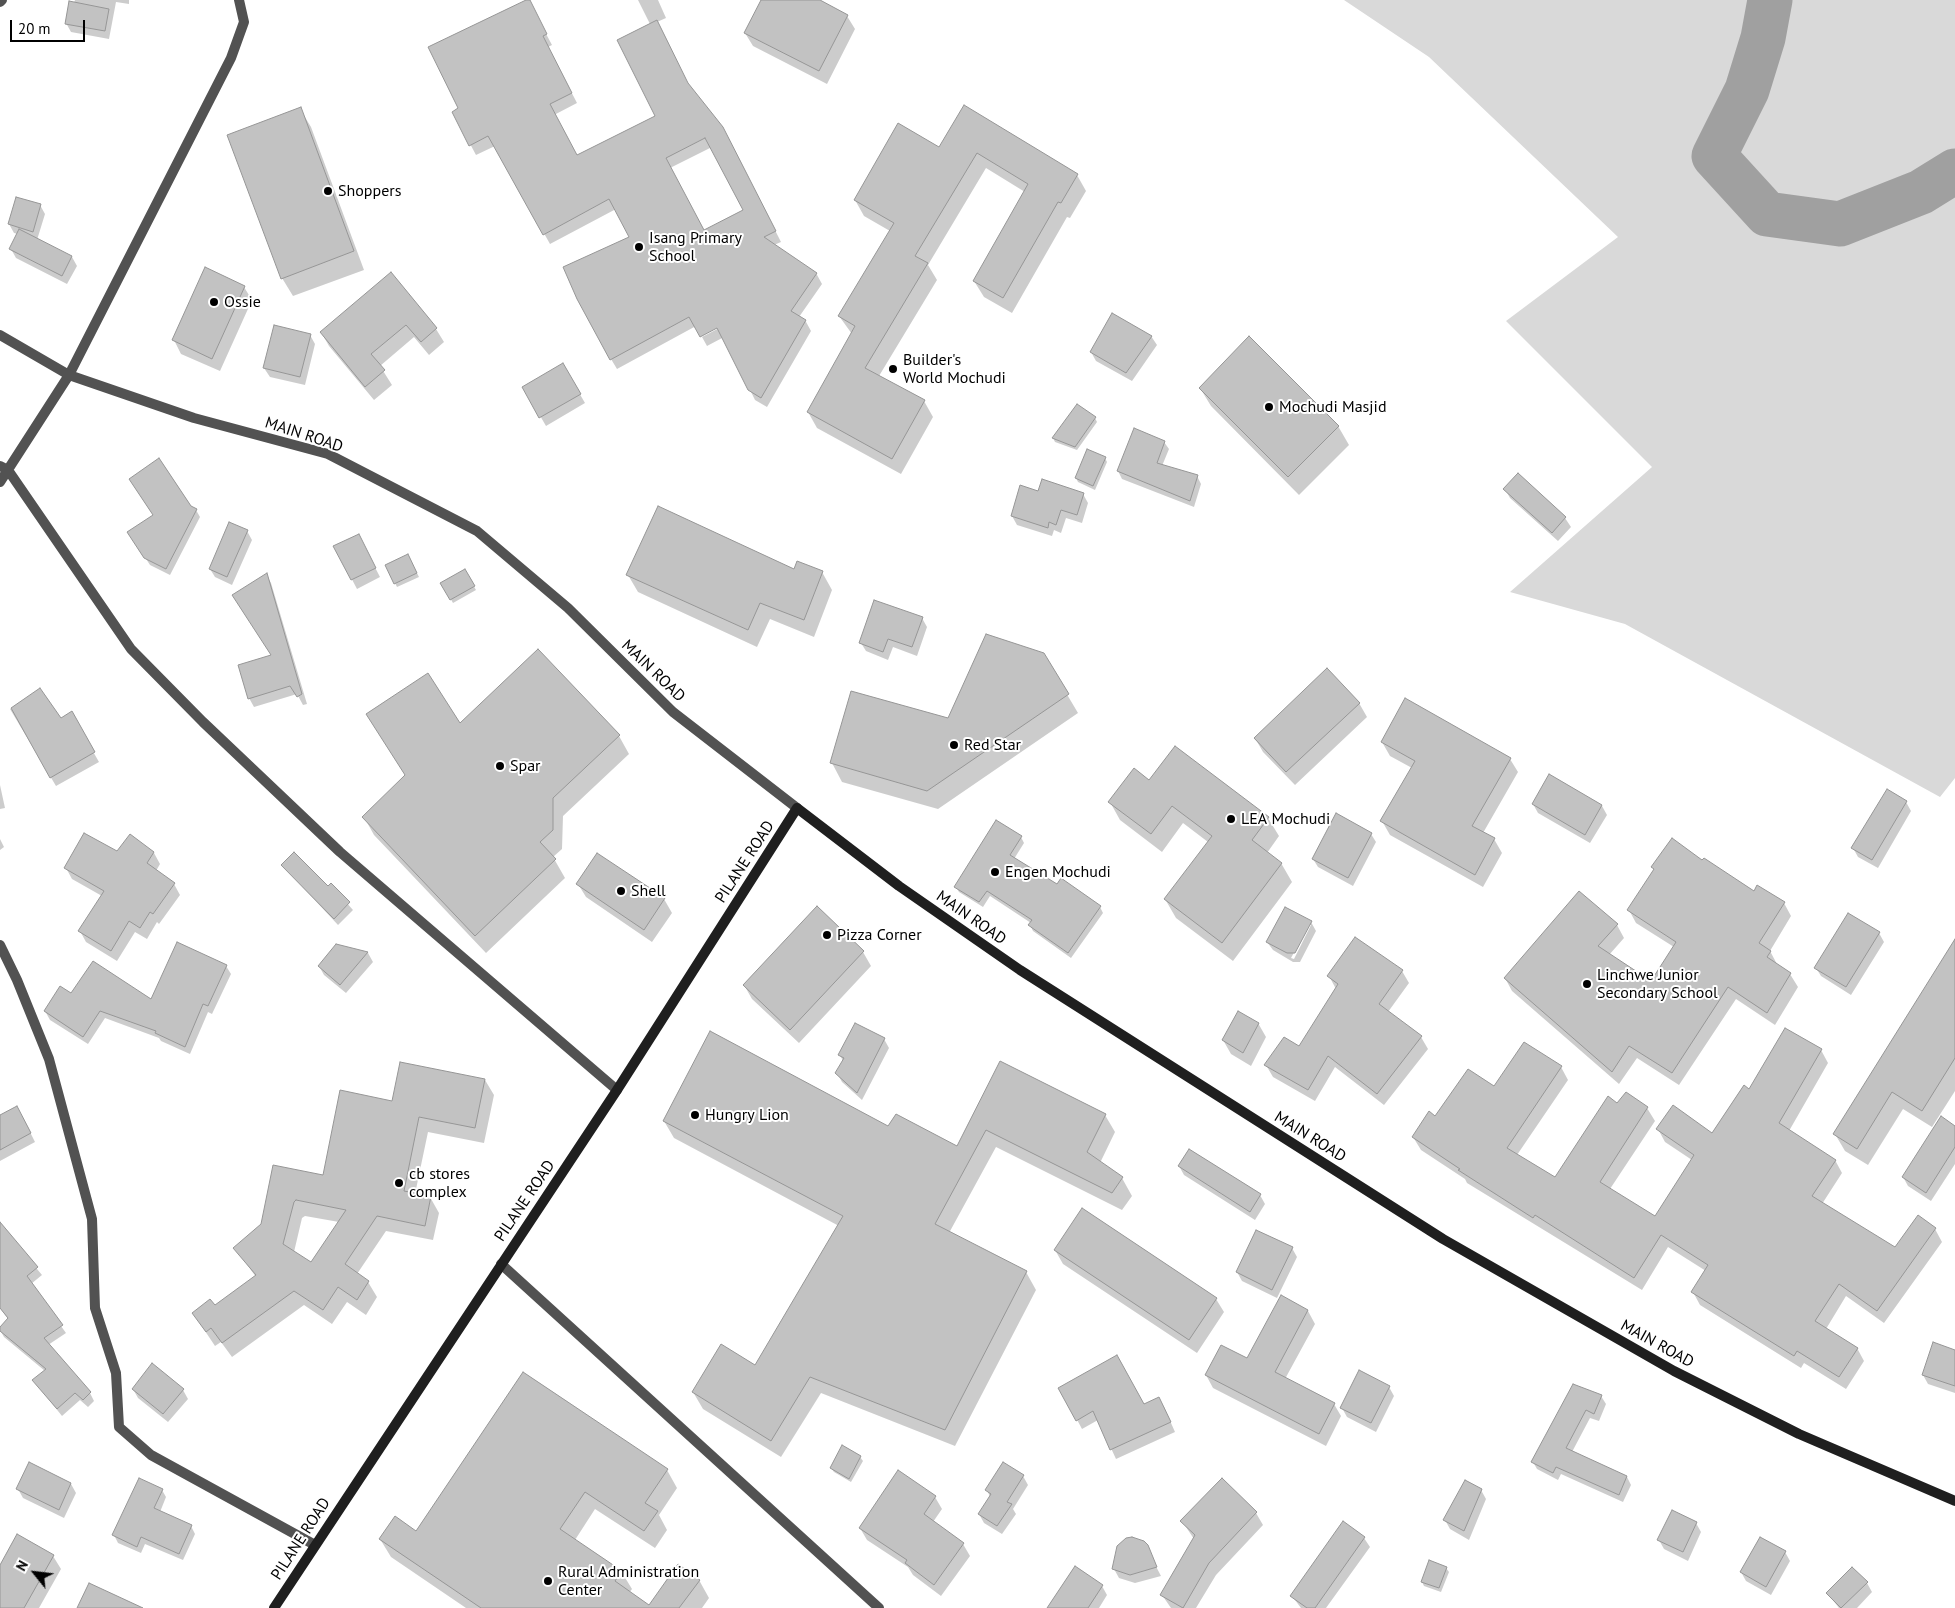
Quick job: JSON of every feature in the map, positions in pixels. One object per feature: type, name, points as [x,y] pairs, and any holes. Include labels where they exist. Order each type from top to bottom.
[{"type":"main road","name":"PILANE ROAD","points":[[274,1608],[617,1090],[797,808]]},
{"type":"main road","name":"MAIN ROAD","points":[[797,808],[898,886],[1020,970],[1443,1239],[1674,1371],[1808,1438],[1955,1500]]},
{"type":"street","points":[[0,482],[4,468],[69,375],[231,58],[244,22],[239,0]]},
{"type":"street","name":"MAIN ROAD","points":[[0,335],[69,375],[194,418],[328,454],[478,531],[568,608],[673,712],[797,808]]},
{"type":"street","points":[[4,468],[132,649],[196,715],[340,852],[617,1090]]},
{"type":"street","points":[[0,945],[17,980],[49,1059],[92,1219],[95,1308],[116,1373],[119,1427],[151,1455],[315,1545]]},
{"type":"street","points":[[501,1264],[879,1608]]},
{"type":"shaded area","points":[[1344,0],[1955,0],[1955,778],[1940,797],[1625,624],[1510,592],[1652,467],[1506,321],[1618,237],[1429,57]]},
{"type":"building","points":[[526,0],[530,0],[547,34],[543,36],[572,93],[550,104],[577,155],[655,116],[617,40],[657,20],[688,83],[723,127],[776,231],[764,237],[817,273],[791,311],[806,320],[761,398],[748,390],[717,328],[700,337],[689,317],[610,360],[577,299],[563,267],[629,237],[609,199],[543,235],[488,136],[469,146],[452,112],[458,108],[428,47]],"holes":[[[705,138],[743,210],[704,230],[666,158]]]},
{"type":"building","points":[[761,0],[820,0],[848,15],[819,71],[744,33]]},
{"type":"building","points":[[69,1],[109,9],[105,31],[65,24]]},
{"type":"building","points":[[964,105],[1078,174],[1061,203],[1058,202],[1003,298],[973,281],[1028,184],[977,153],[915,256],[928,263],[865,368],[925,400],[892,459],[807,412],[855,326],[838,316],[894,223],[854,200],[898,123],[939,147]]},
{"type":"building","points":[[301,107],[354,251],[281,279],[227,135]]},
{"type":"building","points":[[16,197],[41,204],[33,232],[8,224]]},
{"type":"building","points":[[19,229],[72,256],[62,276],[9,249]]},
{"type":"building","points":[[205,267],[245,286],[212,359],[172,340]]},
{"type":"building","points":[[391,272],[437,328],[421,342],[406,325],[371,354],[385,370],[365,387],[320,332]]},
{"type":"building","points":[[1112,313],[1152,336],[1126,373],[1090,352]]},
{"type":"building","points":[[274,325],[311,334],[300,377],[263,368]]},
{"type":"building","name":"Mochudi Masjid","points":[[1249,336],[1339,426],[1288,477],[1199,388]]},
{"type":"building","points":[[563,363],[581,394],[539,418],[522,387]]},
{"type":"building","points":[[1077,404],[1096,417],[1075,447],[1052,438]]},
{"type":"building","points":[[1134,428],[1165,441],[1157,463],[1198,475],[1190,501],[1117,471]]},
{"type":"building","points":[[1087,449],[1106,457],[1093,486],[1075,478]]},
{"type":"building","points":[[159,458],[191,506],[197,509],[166,569],[144,558],[127,532],[153,515],[129,479]]},
{"type":"building","points":[[1518,473],[1566,517],[1552,533],[1503,489]]},
{"type":"building","points":[[1042,479],[1084,493],[1077,515],[1061,510],[1056,525],[1049,522],[1048,528],[1011,516],[1020,485],[1038,491]]},
{"type":"building","points":[[658,506],[794,569],[797,561],[823,571],[804,620],[760,603],[748,630],[626,575]]},
{"type":"building","points":[[229,522],[248,530],[227,577],[209,569]]},
{"type":"building","points":[[359,534],[376,568],[351,580],[333,546]]},
{"type":"building","points":[[408,554],[417,573],[394,584],[385,565]]},
{"type":"building","points":[[465,569],[475,586],[450,600],[440,583]]},
{"type":"building","points":[[267,573],[302,694],[297,697],[290,686],[248,699],[238,665],[271,655],[232,595]]},
{"type":"building","points":[[874,600],[923,617],[912,647],[888,639],[883,652],[859,643]]},
{"type":"building","points":[[986,634],[1044,653],[1069,694],[927,791],[830,763],[851,691],[948,718]]},
{"type":"building","name":"Spar","points":[[538,649],[620,735],[553,798],[553,830],[540,842],[556,859],[475,936],[362,817],[405,775],[366,714],[428,673],[460,723]]},
{"type":"building","points":[[1327,668],[1360,703],[1286,772],[1254,738]]},
{"type":"building","points":[[40,688],[61,718],[72,711],[95,752],[50,778],[11,708]]},
{"type":"building","points":[[1405,698],[1511,758],[1472,826],[1495,838],[1475,875],[1380,821],[1415,761],[1381,742]]},
{"type":"building","points":[[1175,746],[1269,817],[1252,840],[1282,863],[1222,943],[1164,899],[1212,836],[1172,806],[1151,834],[1108,802],[1134,768],[1149,780]]},
{"type":"building","points":[[1549,774],[1602,805],[1585,835],[1532,804]]},
{"type":"building","points":[[1887,789],[1907,801],[1872,860],[1851,848]]},
{"type":"building","points":[[1336,813],[1372,833],[1348,878],[1312,859]]},
{"type":"building","points":[[996,820],[1022,836],[1010,855],[1057,884],[1061,878],[1101,906],[1068,953],[1028,925],[1032,920],[987,891],[979,902],[954,887]]},
{"type":"building","points":[[84,833],[117,851],[130,834],[154,852],[147,863],[175,883],[153,914],[150,912],[140,928],[129,921],[111,951],[78,931],[104,891],[64,868]]},
{"type":"building","points":[[1672,838],[1702,860],[1704,858],[1754,891],[1757,885],[1785,902],[1759,943],[1771,951],[1767,957],[1791,973],[1767,1013],[1728,987],[1672,1073],[1629,1046],[1612,1072],[1504,978],[1579,891],[1618,924],[1598,946],[1651,981],[1676,942],[1627,910],[1654,869],[1651,867]]},
{"type":"building","points":[[294,852],[328,886],[331,883],[350,902],[334,919],[281,865]]},
{"type":"building","name":"Shell","points":[[597,853],[665,898],[644,930],[576,884]]},
{"type":"building","points":[[817,906],[864,951],[790,1030],[743,985]]},
{"type":"building","points":[[1285,907],[1312,921],[1295,953],[1287,953],[1266,942]]},
{"type":"building","points":[[1848,913],[1880,932],[1846,987],[1814,968]]},
{"type":"building","points":[[1355,937],[1403,970],[1379,1004],[1422,1036],[1377,1094],[1328,1056],[1308,1090],[1264,1065],[1284,1037],[1299,1046],[1338,984],[1327,976]]},
{"type":"building","points":[[1955,939],[1955,1058],[1922,1111],[1892,1092],[1857,1149],[1833,1134]]},
{"type":"building","points":[[177,942],[227,965],[208,1006],[203,1004],[185,1047],[155,1033],[156,1031],[100,1011],[83,1037],[44,1011],[60,986],[71,993],[93,961],[151,999]]},
{"type":"building","points":[[336,944],[368,952],[340,985],[318,966]]},
{"type":"building","points":[[1238,1011],[1259,1023],[1243,1053],[1222,1040]]},
{"type":"building","points":[[855,1023],[885,1038],[857,1093],[835,1073],[844,1058],[838,1055]]},
{"type":"building","points":[[1785,1028],[1822,1049],[1779,1123],[1836,1160],[1812,1196],[1895,1247],[1918,1215],[1936,1228],[1877,1311],[1839,1284],[1815,1321],[1858,1348],[1839,1377],[1797,1351],[1794,1356],[1691,1292],[1708,1265],[1661,1235],[1634,1278],[1535,1215],[1533,1218],[1458,1170],[1460,1169],[1412,1137],[1429,1111],[1435,1116],[1468,1069],[1494,1086],[1524,1042],[1562,1066],[1507,1148],[1555,1177],[1608,1096],[1617,1103],[1626,1092],[1648,1107],[1600,1182],[1655,1216],[1694,1155],[1656,1129],[1673,1105],[1712,1133],[1744,1085],[1749,1089]]},
{"type":"building","points":[[710,1031],[888,1126],[896,1114],[957,1146],[1000,1061],[1106,1114],[1087,1152],[1123,1177],[1112,1193],[986,1130],[935,1224],[1027,1271],[945,1430],[810,1377],[771,1441],[692,1392],[721,1344],[755,1365],[843,1216],[663,1121]]},
{"type":"building","points":[[400,1062],[485,1079],[475,1128],[419,1117],[404,1191],[431,1196],[425,1226],[377,1216],[345,1264],[369,1281],[357,1300],[338,1287],[323,1310],[294,1291],[222,1343],[211,1328],[206,1332],[192,1313],[210,1299],[215,1305],[256,1275],[233,1248],[261,1224],[273,1165],[323,1175],[340,1090],[392,1101]],"holes":[[[296,1200],[346,1210],[311,1262],[283,1244]]]},
{"type":"building","points":[[17,1106],[31,1133],[0,1150],[0,1115]]},
{"type":"building","points":[[1941,1116],[1955,1126],[1955,1147],[1926,1193],[1902,1177]]},
{"type":"building","points":[[1189,1149],[1261,1194],[1250,1212],[1178,1166]]},
{"type":"building","points":[[1082,1208],[1217,1298],[1189,1340],[1054,1250]]},
{"type":"building","points":[[0,1222],[38,1267],[27,1276],[63,1325],[44,1338],[91,1392],[83,1400],[75,1393],[57,1409],[32,1380],[46,1369],[0,1331],[0,1327],[8,1318],[0,1308]]},
{"type":"building","points":[[1256,1230],[1293,1247],[1272,1290],[1236,1272]]},
{"type":"building","points":[[1281,1295],[1308,1310],[1275,1372],[1335,1403],[1319,1434],[1205,1375],[1221,1345],[1247,1358]]},
{"type":"building","points":[[1933,1342],[1955,1350],[1955,1386],[1922,1375]]},
{"type":"building","points":[[1117,1355],[1144,1404],[1159,1397],[1171,1422],[1110,1450],[1093,1411],[1076,1421],[1058,1388]]},
{"type":"building","points":[[152,1363],[184,1389],[163,1414],[132,1389]]},
{"type":"building","points":[[1359,1370],[1390,1386],[1371,1423],[1340,1408]]},
{"type":"building","points":[[523,1372],[668,1469],[645,1503],[658,1511],[644,1531],[585,1492],[560,1529],[622,1571],[615,1581],[649,1605],[678,1564],[700,1580],[679,1608],[481,1608],[379,1539],[395,1516],[416,1531]]},
{"type":"building","points":[[1573,1384],[1602,1395],[1594,1414],[1586,1410],[1566,1448],[1627,1476],[1619,1495],[1556,1467],[1553,1473],[1531,1462]]},
{"type":"building","points":[[842,1445],[861,1456],[849,1479],[830,1468]]},
{"type":"building","points":[[29,1462],[71,1483],[59,1510],[16,1489]]},
{"type":"building","points":[[1003,1462],[1024,1475],[1007,1502],[1012,1504],[997,1526],[978,1514],[991,1494],[985,1490]]},
{"type":"building","points":[[898,1470],[936,1496],[924,1514],[964,1543],[934,1585],[905,1563],[907,1560],[859,1528]]},
{"type":"building","points":[[139,1478],[163,1489],[154,1508],[192,1525],[179,1554],[141,1537],[137,1547],[112,1535]]},
{"type":"building","points":[[1222,1478],[1257,1512],[1209,1563],[1183,1608],[1160,1595],[1195,1535],[1180,1521]]},
{"type":"building","points":[[1465,1480],[1482,1489],[1464,1531],[1443,1520]]},
{"type":"building","points":[[1672,1510],[1697,1522],[1683,1552],[1657,1540]]},
{"type":"building","points":[[1343,1521],[1365,1537],[1315,1608],[1307,1608],[1290,1596]]},
{"type":"building","points":[[17,1534],[54,1555],[24,1608],[0,1608],[0,1565]]},
{"type":"building","points":[[1132,1537],[1144,1541],[1148,1545],[1157,1567],[1130,1575],[1112,1569],[1117,1546],[1126,1538]]},
{"type":"building","points":[[1760,1537],[1786,1551],[1766,1587],[1740,1572]]},
{"type":"building","points":[[1429,1560],[1447,1567],[1439,1588],[1421,1582]]},
{"type":"building","points":[[1075,1566],[1103,1585],[1088,1608],[1047,1608]]},
{"type":"building","points":[[1852,1567],[1868,1582],[1841,1608],[1826,1593]]},
{"type":"building","points":[[89,1583],[143,1608],[77,1608]]},
{"type":"waterway","points":[[1770,0],[1763,38],[1747,90],[1714,156],[1767,214],[1840,224],[1921,192],[1955,171]]},
{"type":"place","name":"Shoppers","points":[[328,191]]},
{"type":"place","name":"Isang Primary School","points":[[639,247]]},
{"type":"place","name":"Ossie","points":[[214,302]]},
{"type":"place","name":"Builder's World Mochudi","points":[[893,369]]},
{"type":"place","name":"Mochudi Masjid","points":[[1269,407]]},
{"type":"place","name":"Red Star","points":[[954,745]]},
{"type":"place","name":"Spar","points":[[500,766]]},
{"type":"place","name":"LEA Mochudi","points":[[1231,819]]},
{"type":"place","name":"Engen Mochudi","points":[[995,872]]},
{"type":"place","name":"Shell","points":[[621,891]]},
{"type":"place","name":"Pizza Corner","points":[[827,935]]},
{"type":"place","name":"Linchwe Junior Secondary School","points":[[1587,984]]},
{"type":"place","name":"Hungry Lion","points":[[695,1115]]},
{"type":"place","name":"cb stores complex","points":[[399,1183]]},
{"type":"place","name":"Rural Administration Center","points":[[548,1581]]}]
